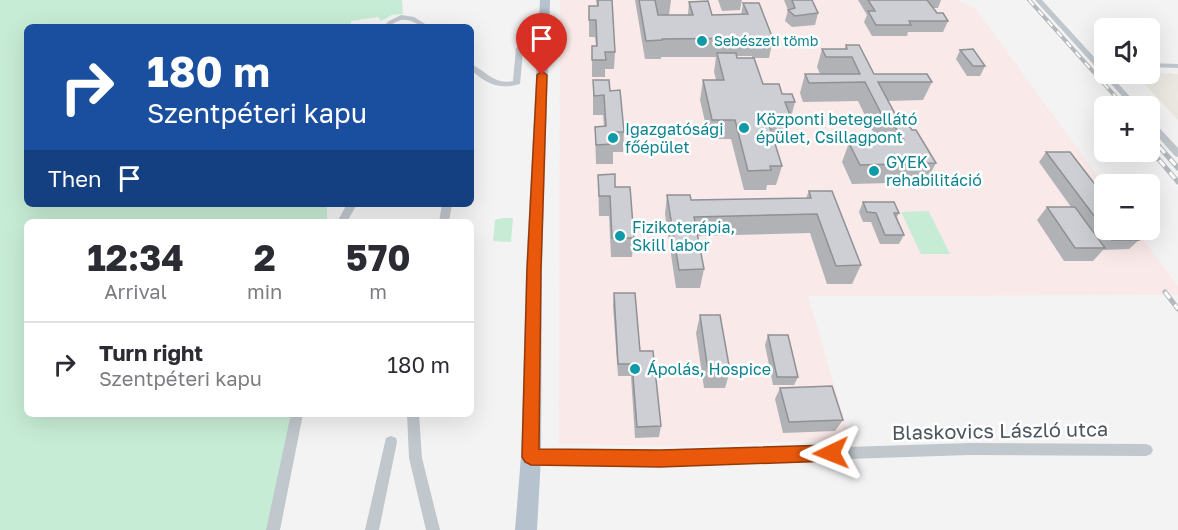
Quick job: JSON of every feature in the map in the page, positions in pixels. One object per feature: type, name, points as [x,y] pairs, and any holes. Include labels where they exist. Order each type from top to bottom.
[{"type":"main road","points":[[526,530],[531,457],[534,269],[545,0]]},
{"type":"street","points":[[1038,0],[1094,62]]},
{"type":"street","points":[[390,24],[395,19],[404,17],[415,19],[422,24]]},
{"type":"street","points":[[474,68],[498,86],[507,86],[517,82],[519,50],[528,44],[543,40]]},
{"type":"street","points":[[1160,65],[1178,66]]},
{"type":"street","points":[[474,76],[483,76]]},
{"type":"street","points":[[1114,84],[1126,96]]},
{"type":"street","points":[[1160,134],[1178,154]]},
{"type":"street","points":[[273,530],[296,417]]},
{"type":"street","points":[[413,417],[412,435],[416,468],[433,530]]},
{"type":"street","points":[[372,530],[391,442]]},
{"type":"street","name":"Blaskovics László utca","points":[[531,457],[660,459],[970,449],[1146,450]]},
{"type":"shaded area","points":[[560,0],[957,0],[975,8],[1096,174],[1094,174],[1094,240],[1144,240],[1178,286],[1178,295],[808,296],[850,439],[685,446],[559,444]]},
{"type":"shaded area","points":[[1160,73],[1178,74],[1178,120],[1160,101],[1160,96],[1156,96],[1144,84],[1160,84]]},
{"type":"green space","points":[[0,0],[402,0],[403,14],[392,15],[381,21],[378,17],[351,21],[351,24],[24,24],[24,207],[327,207],[327,219],[24,219],[24,417],[297,417],[278,530],[0,530]]},
{"type":"green space","points":[[929,211],[950,254],[921,254],[901,212]]},
{"type":"green space","points":[[513,218],[511,242],[493,241],[495,220]]},
{"type":"building","points":[[598,0],[612,0],[615,52],[605,52],[606,60],[592,60],[592,46],[597,46],[596,20],[589,20],[589,6],[598,6]]},
{"type":"building","points":[[639,0],[655,0],[658,15],[693,15],[689,2],[708,1],[712,15],[748,14],[743,3],[759,3],[773,39],[646,41]]},
{"type":"building","points":[[792,0],[812,0],[818,13],[795,16],[788,10],[795,8]]},
{"type":"building","points":[[868,0],[927,0],[937,13],[943,13],[948,21],[909,21],[911,25],[876,25],[868,11],[875,11]]},
{"type":"building","points":[[846,45],[859,45],[874,74],[927,74],[932,82],[878,82],[900,123],[907,123],[912,130],[916,130],[936,163],[860,165],[849,143],[904,140],[888,117],[883,117],[865,82],[809,83],[805,74],[860,74],[852,57],[826,57],[822,49],[847,49]]},
{"type":"building","points":[[973,49],[985,66],[973,66],[960,50]]},
{"type":"building","name":"Központi betegellátó épület, Csillagpont","points":[[717,53],[736,53],[737,58],[754,58],[763,84],[779,84],[782,94],[792,94],[795,102],[785,102],[790,115],[766,115],[782,166],[770,166],[771,170],[748,171],[735,120],[712,120],[703,80],[724,80]]},
{"type":"building","points":[[593,80],[609,80],[610,91],[620,90],[624,132],[612,132],[613,144],[596,145],[595,127],[606,126],[604,95],[594,96]]},
{"type":"building","points":[[1046,152],[1070,152],[1094,183],[1094,216]]},
{"type":"building","points":[[615,174],[615,187],[630,187],[634,238],[612,238],[610,196],[599,196],[598,175]]},
{"type":"building","points":[[809,191],[832,191],[861,265],[836,266],[817,214],[694,217],[704,269],[679,270],[667,195],[690,195],[691,200],[811,198]]},
{"type":"building","points":[[863,202],[894,202],[899,213],[894,213],[904,235],[885,235],[876,213],[867,212]]},
{"type":"building","points":[[1047,207],[1075,207],[1094,233],[1094,240],[1099,240],[1105,248],[1075,248]]},
{"type":"building","name":"Ápolás, Hospice","points":[[614,293],[635,293],[640,351],[653,351],[661,426],[637,427],[632,364],[618,364]]},
{"type":"building","points":[[700,315],[720,315],[730,371],[708,371]]},
{"type":"building","points":[[768,335],[788,335],[798,377],[777,377]]},
{"type":"building","points":[[832,386],[843,420],[789,422],[780,388]]},
{"type":"railway","points":[[1029,0],[1115,96]]},
{"type":"railway","points":[[1160,148],[1178,168]]},
{"type":"railway","points":[[1160,161],[1178,182]]},
{"type":"railway","points":[[1165,292],[1178,309]]},
{"type":"place","name":"Sebészeti tömb","points":[[702,41]]},
{"type":"place","name":"Központi betegellátó épület, Csillagpont","points":[[744,128]]},
{"type":"place","name":"Igazgatósági főépület","points":[[613,138]]},
{"type":"place","name":"GYEK rehabilitáció","points":[[874,171]]},
{"type":"place","name":"Fizikoterápia, Skill labor","points":[[620,236]]},
{"type":"place","name":"Ápolás, Hospice","points":[[635,369]]},
{"type":"route","points":[[542,75],[534,269],[531,457],[660,459],[831,453]]}]
